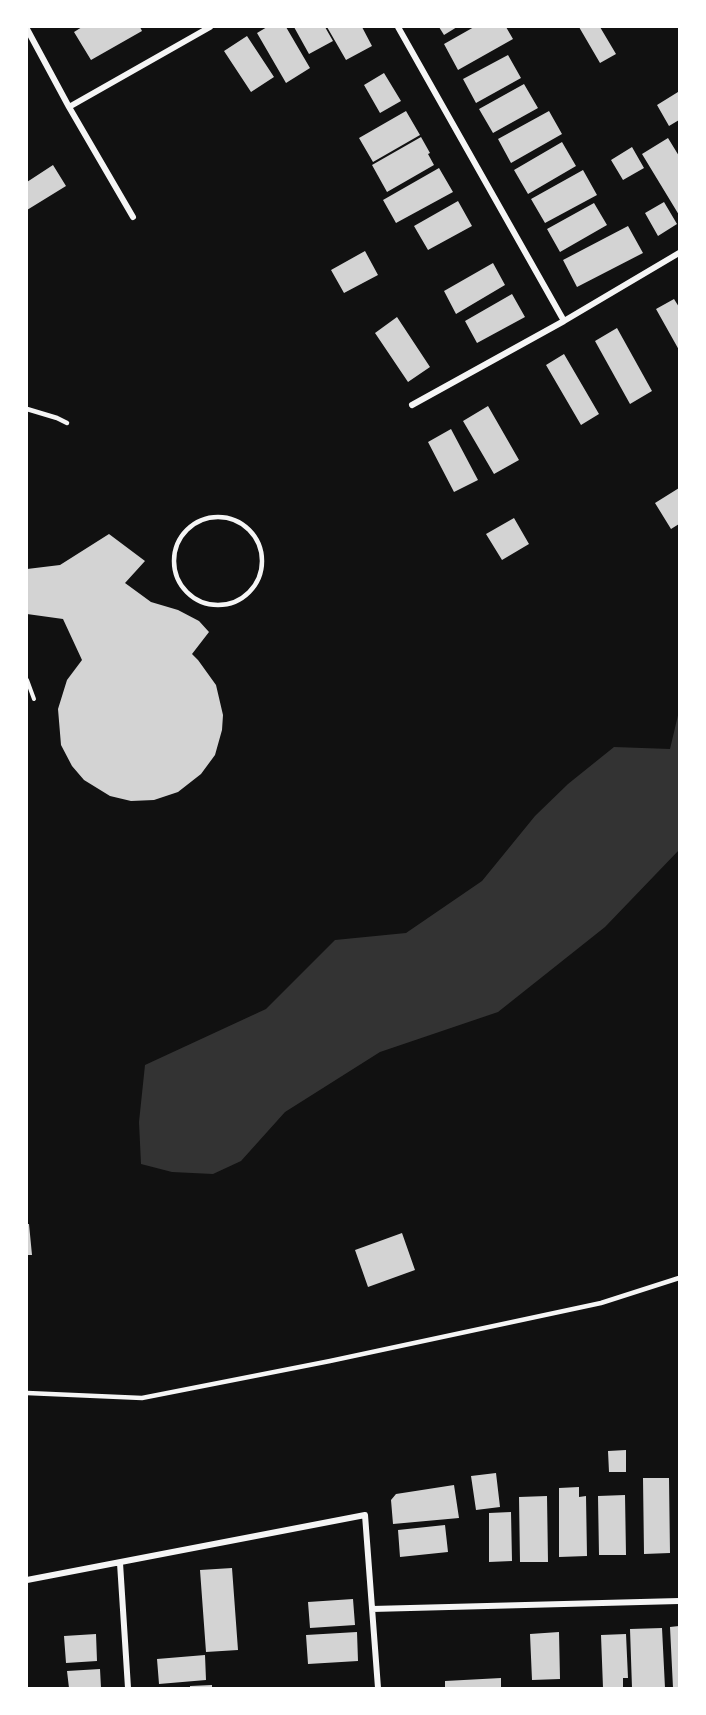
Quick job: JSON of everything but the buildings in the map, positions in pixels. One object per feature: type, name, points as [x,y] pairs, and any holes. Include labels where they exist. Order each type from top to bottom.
[{"type":"street","points":[[69,107],[210,27]]},
{"type":"street","points":[[398,27],[564,321]]},
{"type":"street","points":[[27,29],[133,217]]},
{"type":"street","points":[[412,405],[564,321],[679,253]]},
{"type":"street","points":[[27,1580],[365,1515],[378,1688]]},
{"type":"street","points":[[120,1563],[128,1688]]},
{"type":"street","points":[[372,1609],[679,1601]]},
{"type":"lane","points":[[27,409],[67,423]]},
{"type":"lane","points":[[226,517],[246,526],[255,537],[261,550],[262,564],[258,579],[250,591],[239,600],[224,605],[210,605],[196,600],[184,590],[176,578],[173,563],[175,548],[181,535],[191,524],[205,518],[226,517]]},
{"type":"lane","points":[[27,1393],[142,1398],[330,1361],[601,1303],[679,1278]]},
{"type":"path","points":[[27,680],[34,699]]},
{"type":"shaded area","points":[[679,711],[679,850],[605,927],[498,1012],[380,1052],[285,1112],[241,1161],[213,1174],[172,1172],[141,1164],[139,1122],[145,1065],[266,1009],[335,940],[406,933],[482,881],[535,816],[568,784],[614,747],[670,749]]}]
